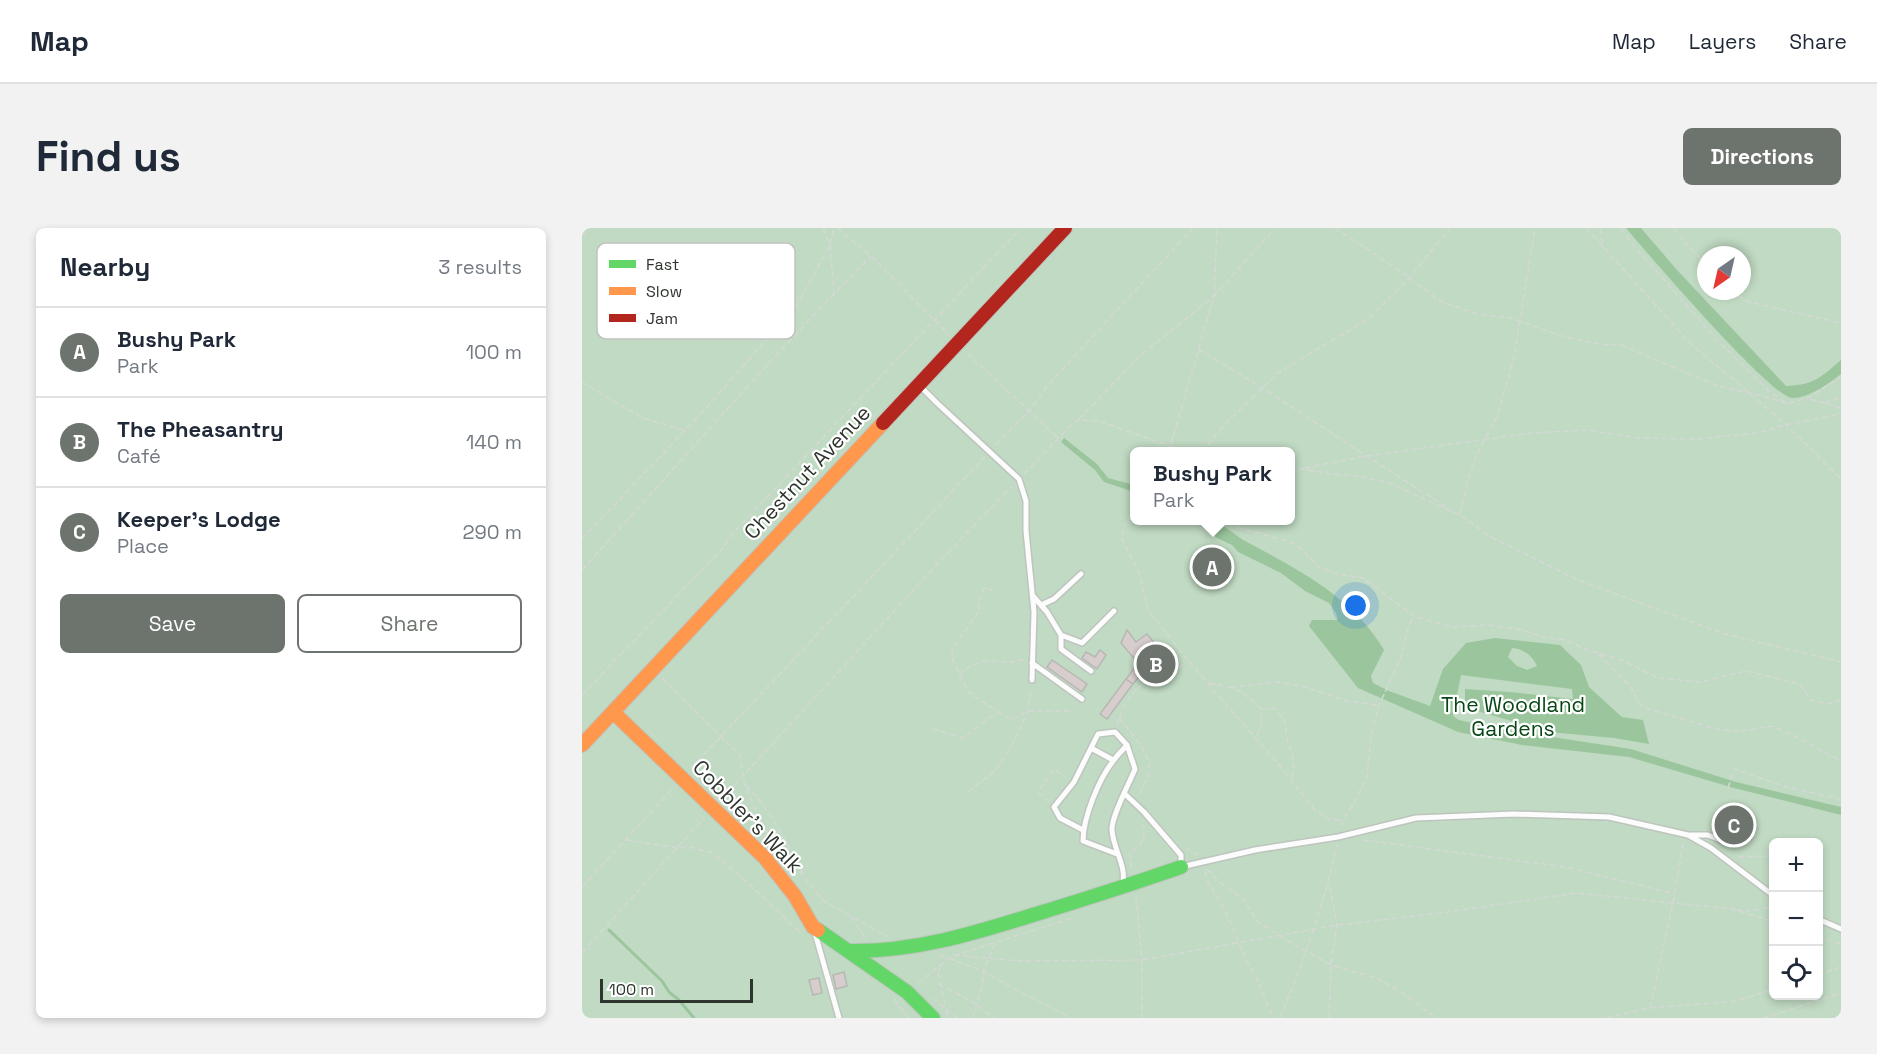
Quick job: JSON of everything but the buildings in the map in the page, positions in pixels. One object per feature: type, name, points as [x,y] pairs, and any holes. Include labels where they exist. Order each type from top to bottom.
[{"type":"street","name":"Chestnut Avenue","points":[[582,745],[1065,228]]},
{"type":"street","name":"Cobbler's Walk","points":[[613,712],[765,858],[795,896],[813,927],[907,992],[933,1018]]},
{"type":"street","points":[[849,951],[871,952],[927,945],[978,932],[1129,886],[1181,867]]},
{"type":"lane","points":[[918,384],[1019,479],[1026,501],[1026,531],[1034,612],[1032,680]]},
{"type":"lane","points":[[1041,605],[1054,599],[1081,574]]},
{"type":"lane","points":[[1032,595],[1061,635],[1061,649],[1091,671]]},
{"type":"lane","points":[[1061,635],[1082,643],[1114,611]]},
{"type":"lane","points":[[1032,663],[1082,699]]},
{"type":"lane","points":[[1083,830],[1060,818],[1054,807],[1074,782],[1098,734],[1115,732],[1127,745],[1135,769],[1117,808],[1111,828],[1117,855],[1129,886]]},
{"type":"lane","points":[[1117,855],[1083,841],[1083,830],[1098,789],[1113,760],[1127,745]]},
{"type":"lane","points":[[1091,748],[1113,760]]},
{"type":"lane","points":[[1125,794],[1144,812],[1181,855],[1181,867],[1255,850],[1338,837],[1416,818],[1514,814],[1609,817],[1686,835],[1711,834],[1723,841]]},
{"type":"lane","points":[[1702,835],[1706,829]]},
{"type":"lane","points":[[1686,835],[1722,857],[1769,893]]},
{"type":"lane","points":[[1823,921],[1841,929]]},
{"type":"lane","points":[[813,927],[839,1018]]},
{"type":"path","points":[[823,228],[830,245],[834,294]]},
{"type":"path","points":[[795,307],[830,245],[836,228],[871,256],[957,343],[1059,438]]},
{"type":"path","points":[[582,695],[721,550],[735,531],[1021,228]]},
{"type":"path","points":[[582,887],[720,736],[1030,410],[1048,385],[1193,228]]},
{"type":"path","points":[[1171,445],[1214,296],[1217,228]]},
{"type":"path","points":[[582,953],[940,561],[1140,356],[1214,296],[1275,228]]},
{"type":"path","points":[[1335,228],[1440,301],[1477,314],[1511,318],[1562,336],[1603,345],[1619,344],[1718,386],[1788,404],[1808,398],[1841,377]]},
{"type":"path","points":[[1206,447],[1223,426],[1278,373],[1368,318],[1409,278],[1450,228]]},
{"type":"path","points":[[1460,515],[1470,473],[1497,417],[1504,396],[1514,357],[1535,228]]},
{"type":"path","points":[[1586,228],[1690,343],[1785,425],[1841,479]]},
{"type":"path","points":[[1600,228],[1603,248]]},
{"type":"path","points":[[1621,228],[1718,341],[1769,391],[1788,404]]},
{"type":"path","points":[[1673,228],[1697,255]]},
{"type":"path","points":[[582,236],[587,229]]},
{"type":"path","points":[[795,337],[871,256]]},
{"type":"path","points":[[1746,300],[1841,323]]},
{"type":"path","points":[[582,539],[707,407],[767,339]]},
{"type":"path","points":[[582,570],[793,339]]},
{"type":"path","points":[[1198,349],[1264,387],[1452,511]]},
{"type":"path","points":[[582,382],[642,418],[684,430]]},
{"type":"path","points":[[1824,403],[1841,397]]},
{"type":"path","points":[[1808,398],[1841,408]]},
{"type":"path","points":[[1302,469],[1366,456],[1532,433],[1586,430],[1640,438],[1697,439],[1756,433],[1841,414]]},
{"type":"path","points":[[1078,420],[1099,421],[1176,447]]},
{"type":"path","points":[[1295,468],[1358,476],[1389,483],[1460,515],[1491,537],[1578,580],[1725,634],[1841,662]]},
{"type":"path","points":[[1130,519],[1127,519],[1121,538],[1140,572],[1148,610],[1189,662],[1276,760],[1315,810],[1328,819],[1342,820]]},
{"type":"path","points":[[1237,525],[1240,528],[1288,541],[1303,550],[1318,567],[1338,574],[1363,578],[1414,616],[1451,627],[1488,625],[1565,640],[1624,661],[1658,678],[1700,682],[1746,671],[1800,684],[1810,700],[1829,704],[1841,700]]},
{"type":"path","points":[[993,591],[985,587],[978,601],[979,611],[952,650],[953,661],[968,692],[1011,720],[1028,711],[1072,711]]},
{"type":"path","points":[[1280,1018],[1307,952],[1329,882],[1342,820],[1350,810],[1367,777],[1371,735],[1379,705],[1401,658],[1409,625],[1414,616]]},
{"type":"path","points":[[959,675],[969,666],[989,661],[1009,664],[1033,653]]},
{"type":"path","points":[[1599,653],[1630,686],[1639,703],[1648,709],[1720,730],[1742,731],[1772,726],[1841,761]]},
{"type":"path","points":[[1115,732],[1122,708],[1134,690],[1153,678],[1189,662]]},
{"type":"path","points":[[653,669],[740,755],[744,783],[763,827],[824,901],[889,938]]},
{"type":"path","points":[[968,792],[996,770],[1013,743],[1028,711],[1032,680]]},
{"type":"path","points":[[1230,687],[1279,682],[1305,687],[1347,701],[1379,705]]},
{"type":"path","points":[[1208,683],[1230,687],[1248,695],[1261,709],[1261,725],[1256,738]]},
{"type":"path","points":[[1261,709],[1274,708],[1284,719],[1294,762],[1292,781]]},
{"type":"path","points":[[933,729],[963,738],[998,711]]},
{"type":"path","points":[[1054,807],[1038,792],[1054,769],[1074,782]]},
{"type":"path","points":[[1728,788],[1734,770],[1787,787],[1841,799]]},
{"type":"path","points":[[744,783],[776,825],[804,878]]},
{"type":"path","points":[[1650,1008],[1686,835]]},
{"type":"path","points":[[626,840],[678,848]]},
{"type":"path","points":[[1360,840],[1566,867],[1675,894]]},
{"type":"path","points":[[1722,857],[1767,856]]},
{"type":"path","points":[[1201,862],[1219,882],[1242,898],[1258,922],[1331,965],[1376,978],[1400,991],[1436,1018]]},
{"type":"path","points":[[1201,862],[1208,882],[1220,901],[1273,1018]]},
{"type":"path","points":[[1329,882],[1336,925],[1331,965],[1329,1018]]},
{"type":"path","points":[[1129,886],[1142,960],[1142,1018]]},
{"type":"path","points":[[954,955],[1020,961],[1142,960],[1336,925],[1441,913],[1576,893],[1752,911],[1769,907]]},
{"type":"path","points":[[1732,909],[1769,921]]},
{"type":"path","points":[[851,916],[871,952]]},
{"type":"path","points":[[907,992],[954,955],[1072,917]]},
{"type":"path","points":[[1823,939],[1841,944]]},
{"type":"path","points":[[973,1018],[983,981],[983,971],[997,941]]},
{"type":"path","points":[[931,954],[983,971],[1071,1018]]},
{"type":"path","points":[[942,964],[938,973],[939,984],[948,1018]]},
{"type":"path","points":[[1823,973],[1841,967]]},
{"type":"path","points":[[939,984],[976,1004],[994,1018]]},
{"type":"path","points":[[1606,1018],[1650,1008],[1737,1001],[1769,990]]},
{"type":"path","points":[[1763,1018],[1841,993]]},
{"type":"green space","name":"The Woodland Gardens","points":[[582,228],[1841,228],[1841,1018],[582,1018]]},
{"type":"shaded area","points":[[1626,228],[1641,228],[1697,291],[1697,300],[1705,300],[1786,386],[1810,382],[1841,360],[1841,374],[1805,396],[1792,398],[1780,391],[1736,350]]},
{"type":"shaded area","points":[[1064,438],[1097,464],[1108,478],[1130,484],[1130,491],[1104,482],[1095,470],[1061,442]]},
{"type":"shaded area","points":[[1201,525],[1220,525],[1286,563],[1341,600],[1371,631],[1384,650],[1371,676],[1373,683],[1389,691],[1430,706],[1443,669],[1466,643],[1495,638],[1560,645],[1581,665],[1589,687],[1622,717],[1643,720],[1649,744],[1549,732],[1474,710],[1465,704],[1465,689],[1573,699],[1572,689],[1461,675],[1453,716],[1459,720],[1505,730],[1631,749],[1736,782],[1841,807],[1841,815],[1734,788],[1629,757],[1522,745],[1458,732],[1358,688],[1309,626],[1312,620],[1338,620],[1329,603],[1305,591],[1281,573],[1238,552],[1232,545],[1217,538],[1208,528]],"holes":[[[1512,648],[1530,656],[1537,666],[1527,670],[1517,666],[1508,657]]]},
{"type":"waterway","points":[[609,930],[662,981],[669,992],[694,1018]]},
{"type":"traffic: fast","points":[[849,951],[873,951],[919,945],[965,935],[1070,904],[1181,867]]},
{"type":"traffic: fast","points":[[818,930],[907,992],[933,1018]]},
{"type":"traffic: slow","points":[[582,745],[883,423]]},
{"type":"traffic: slow","points":[[613,712],[765,858],[795,896],[813,927],[818,930]]},
{"type":"traffic: jam","points":[[883,423],[1065,228]]},
{"type":"place","name":"Bushy Park","points":[[1212,567]]},
{"type":"place","name":"The Pheasantry","points":[[1156,664]]},
{"type":"place","name":"Keeper's Lodge","points":[[1734,825]]}]
